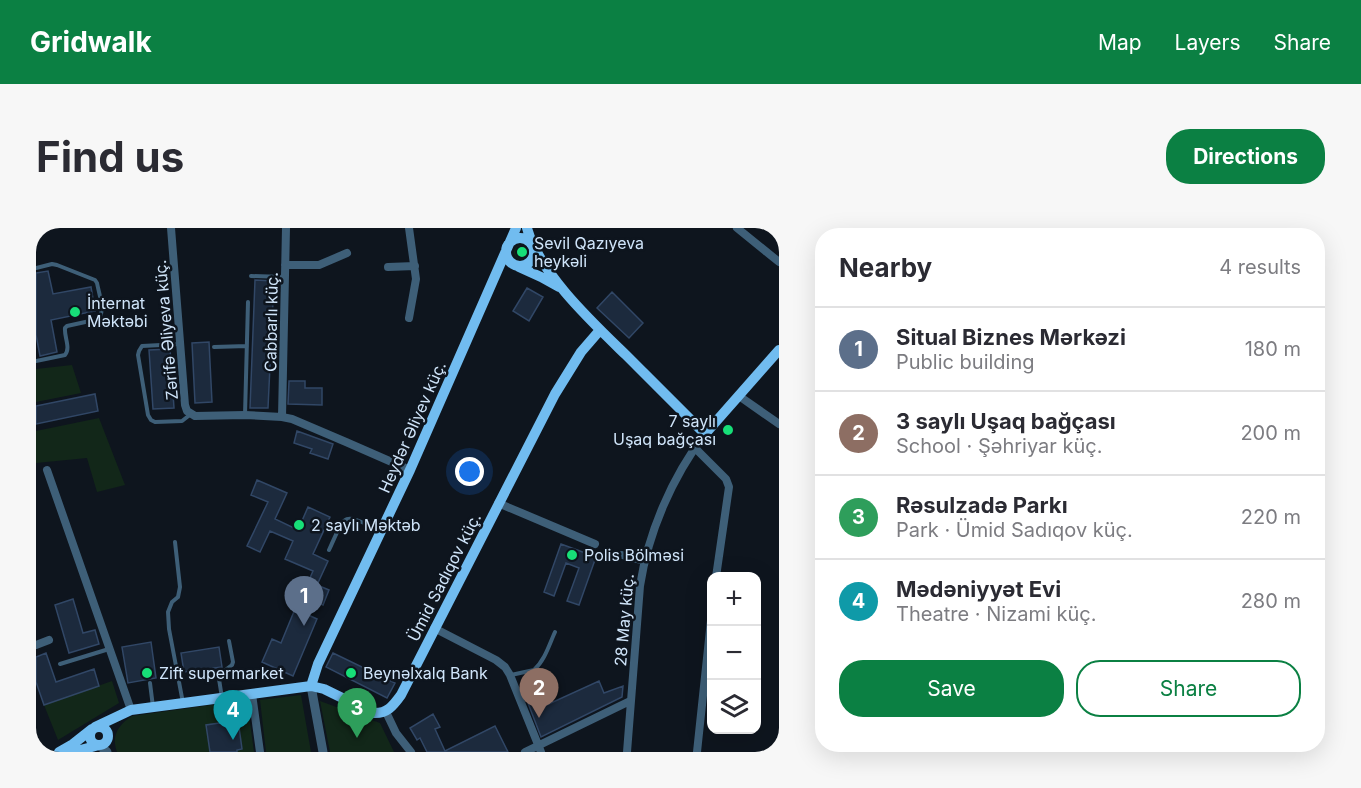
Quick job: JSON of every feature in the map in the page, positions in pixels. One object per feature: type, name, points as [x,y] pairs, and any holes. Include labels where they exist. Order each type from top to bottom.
[{"type":"main road","name":"Heydər Əliyev küç.","points":[[311,686],[318,664],[410,470],[516,228]]},
{"type":"main road","points":[[516,266],[524,266],[531,262],[535,254],[527,228]]},
{"type":"main road","points":[[562,288],[509,261],[506,249],[508,244],[521,237],[528,240],[562,288],[600,330],[705,434],[779,350]]},
{"type":"main road","name":"Ümid Sadıqov küç.","points":[[386,712],[394,706],[401,695],[561,384],[581,352],[600,330]]},
{"type":"main road","points":[[59,752],[93,728],[126,712],[311,686],[324,689],[373,712],[386,712]]},
{"type":"main road","points":[[73,752],[100,750],[112,727],[126,712]]},
{"type":"main road","points":[[100,750],[92,743],[90,733],[93,728],[100,726],[105,729],[108,736]]},
{"type":"street","name":"Zərifə Əliyeva küç.","points":[[171,228],[187,411],[195,416],[245,415],[291,419],[410,470]]},
{"type":"street","name":"Cabbarlı küç.","points":[[282,417],[286,228]]},
{"type":"street","points":[[409,228],[416,279],[409,318]]},
{"type":"street","points":[[737,228],[779,262]]},
{"type":"street","points":[[285,265],[319,265],[347,253]]},
{"type":"street","points":[[388,267],[415,266]]},
{"type":"street","points":[[739,396],[779,424]]},
{"type":"street","name":"28 May küç.","points":[[627,752],[644,561],[668,496],[694,447],[705,434]]},
{"type":"street","points":[[694,447],[726,479],[729,488],[717,572]]},
{"type":"street","points":[[47,470],[109,649],[126,712]]},
{"type":"street","points":[[498,503],[595,544]]},
{"type":"street","points":[[622,555],[644,561]]},
{"type":"street","points":[[697,752],[710,626]]},
{"type":"street","points":[[434,628],[496,660],[505,667],[540,749]]},
{"type":"street","points":[[36,645],[49,640]]},
{"type":"street","points":[[311,686],[323,752]]},
{"type":"street","points":[[252,694],[260,752]]},
{"type":"street","points":[[525,752],[540,749],[630,702]]},
{"type":"street","points":[[386,712],[396,733],[411,752]]},
{"type":"lane","points":[[36,268],[57,265],[95,280],[102,311],[99,320],[65,328],[68,352],[65,355],[36,362]]},
{"type":"lane","points":[[251,276],[285,277]]},
{"type":"lane","points":[[245,415],[248,302]]},
{"type":"lane","points":[[180,344],[142,346],[138,355],[148,415],[151,420],[154,422],[182,422],[190,414]]},
{"type":"lane","points":[[214,347],[247,346]]},
{"type":"lane","points":[[329,550],[342,521],[348,518],[382,531]]},
{"type":"lane","points":[[176,542],[180,587],[178,597],[168,612],[183,704]]},
{"type":"lane","points":[[510,675],[537,668],[555,632]]},
{"type":"lane","points":[[222,698],[219,674],[233,662],[229,641]]},
{"type":"lane","points":[[60,664],[109,649]]},
{"type":"lane","points":[[150,683],[153,708]]},
{"type":"green space","points":[[518,245],[524,245],[528,252],[524,259],[518,259],[514,255],[514,249]]},
{"type":"green space","points":[[72,365],[81,393],[36,402],[36,369]]},
{"type":"green space","points":[[99,418],[125,485],[97,492],[87,458],[36,463],[36,431]]},
{"type":"green space","points":[[112,681],[119,703],[58,740],[44,705]]},
{"type":"green space","points":[[301,695],[311,752],[266,752],[260,700]]},
{"type":"green space","points":[[247,700],[254,752],[117,752],[115,736],[117,731],[132,716]]},
{"type":"green space","points":[[320,701],[380,723],[394,752],[330,752]]},
{"type":"building","points":[[48,271],[53,294],[91,287],[95,311],[51,320],[57,352],[40,356],[36,335],[36,273]]},
{"type":"building","points":[[255,280],[274,281],[268,408],[250,408]]},
{"type":"building","points":[[527,288],[543,297],[529,321],[513,311]]},
{"type":"building","points":[[612,292],[643,323],[629,338],[597,308]]},
{"type":"building","points":[[209,342],[212,402],[195,403],[192,343]]},
{"type":"building","points":[[170,349],[174,408],[153,409],[149,350]]},
{"type":"building","points":[[289,381],[305,381],[305,388],[322,388],[322,405],[288,404]]},
{"type":"building","points":[[95,394],[98,411],[36,424],[36,406]]},
{"type":"building","points":[[297,431],[333,444],[328,459],[310,453],[312,449],[294,443]]},
{"type":"building","points":[[257,480],[287,493],[275,519],[298,530],[308,507],[330,517],[313,554],[328,561],[317,585],[329,590],[323,605],[302,596],[313,571],[285,559],[293,541],[270,531],[260,552],[247,546],[268,502],[251,495]]},
{"type":"building","points":[[561,544],[596,557],[579,605],[567,601],[579,568],[566,563],[554,596],[544,592]]},
{"type":"building","points":[[73,599],[83,633],[95,630],[99,644],[69,653],[55,605]]},
{"type":"building","points":[[295,609],[317,619],[293,676],[262,662],[272,639],[281,643]]},
{"type":"building","points":[[151,642],[156,678],[128,683],[122,647]]},
{"type":"building","points":[[219,647],[222,667],[184,672],[181,653]]},
{"type":"building","points":[[46,653],[56,682],[94,669],[99,686],[44,705],[36,682],[36,657]]},
{"type":"building","points":[[333,653],[395,683],[387,698],[326,667]]},
{"type":"building","points":[[599,681],[604,693],[623,686],[622,697],[541,737],[528,703],[536,698],[540,708]]},
{"type":"building","points":[[433,714],[440,727],[435,729],[445,751],[495,726],[508,752],[427,752],[420,738],[417,740],[410,728]]},
{"type":"building","points":[[233,721],[234,728],[239,727],[242,749],[237,752],[210,752],[206,725]]},
{"type":"place","name":"Sevil Qazıyeva heykəli","points":[[522,252]]},
{"type":"place","name":"İnternat Məktəbi","points":[[75,312]]},
{"type":"place","name":"7 saylı Uşaq bağçası","points":[[728,430]]},
{"type":"place","name":"2 saylı Məktəb","points":[[299,525]]},
{"type":"place","name":"Polis Bölməsi","points":[[572,555]]},
{"type":"place","name":"Situal Biznes Mərkəzi","points":[[304,626]]},
{"type":"place","name":"Zift supermarket","points":[[147,673]]},
{"type":"place","name":"Beynəlxalq Bank","points":[[351,673]]},
{"type":"place","name":"3 saylı Uşaq bağçası","points":[[539,718]]},
{"type":"place","name":"Rəsulzadə Parkı","points":[[357,738]]},
{"type":"place","name":"Mədəniyyət Evi","points":[[233,740]]}]
